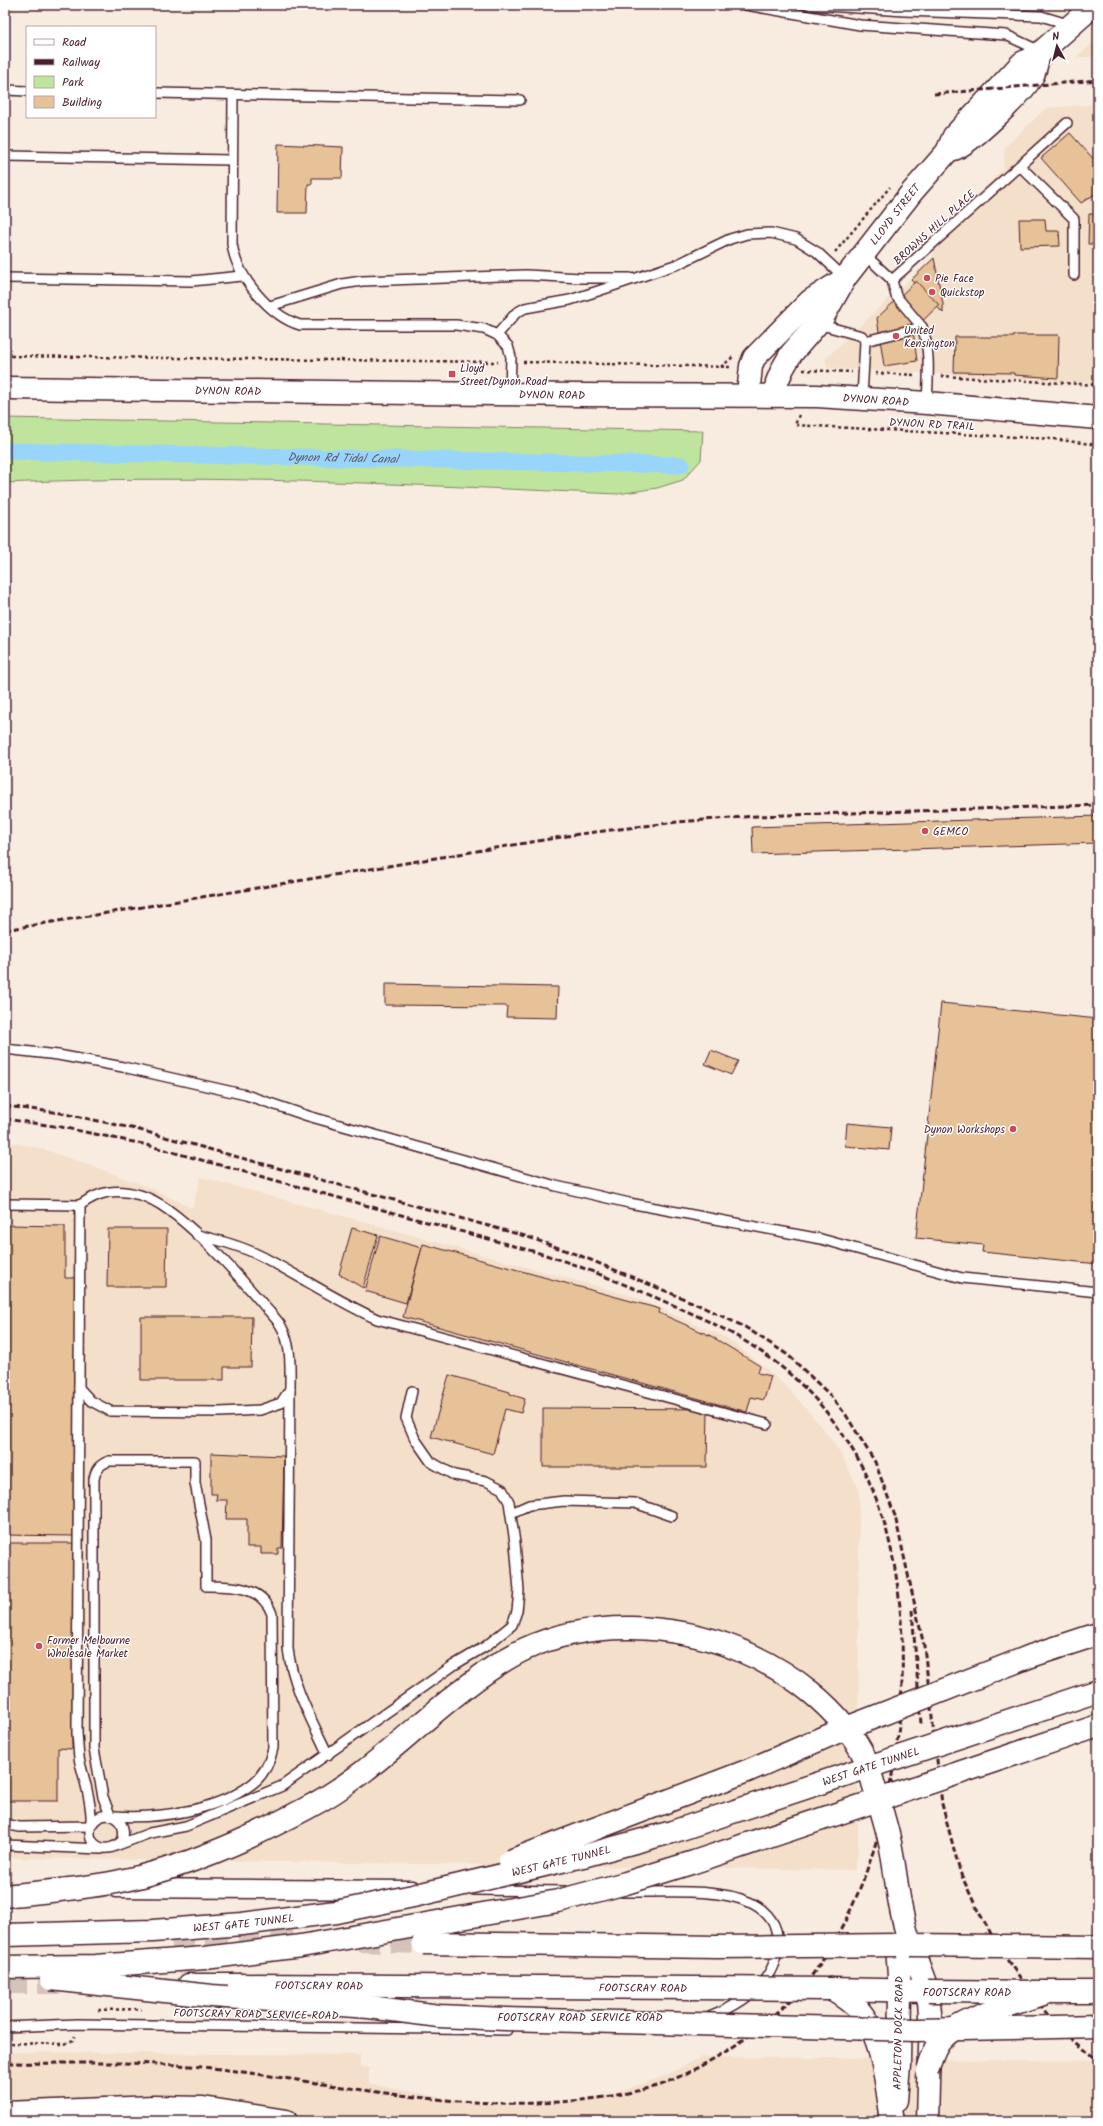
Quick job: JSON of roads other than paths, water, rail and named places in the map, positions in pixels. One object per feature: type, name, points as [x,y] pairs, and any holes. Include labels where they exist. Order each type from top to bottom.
[{"type":"main road","name":"LLOYD STREET","points":[[776,395],[777,382],[791,354],[818,324],[845,278],[912,192],[947,152],[954,136],[1022,63],[1040,52],[1094,5]]},
{"type":"main road","name":"LLOYD STREET","points":[[748,395],[751,366],[754,358],[810,301],[845,278]]},
{"type":"main road","name":"DYNON ROAD","points":[[5,388],[510,394],[776,395],[862,398],[1098,418]]},
{"type":"main road","points":[[5,1896],[117,1882],[210,1854],[252,1836],[312,1806],[389,1753],[465,1687],[496,1665],[527,1648],[555,1639],[594,1631],[620,1628],[676,1632],[714,1640],[752,1655],[786,1674],[814,1695],[835,1716],[853,1738],[865,1759],[887,1828],[902,1917],[904,1945],[928,1991],[930,2013],[927,2070],[927,2121]]},
{"type":"main road","points":[[413,1896],[589,1832],[747,1771],[844,1729],[1017,1661],[1098,1634]]},
{"type":"main road","name":"WEST GATE TUNNEL","points":[[5,1935],[153,1931],[242,1924],[336,1912],[413,1896],[587,1855],[672,1832],[1098,1691]]},
{"type":"main road","points":[[5,1967],[96,1966],[205,1958],[294,1947],[558,1901],[626,1883],[702,1860],[1098,1726]]},
{"type":"main road","points":[[423,1942],[709,1947],[904,1945],[1098,1947]]},
{"type":"main road","name":"APPLETON DOCK ROAD","points":[[893,2121],[899,2064],[900,1992],[904,1945]]},
{"type":"main road","points":[[5,1977],[97,1983],[212,1996],[369,2007],[438,2016],[498,2019],[916,2030],[1098,2026]]},
{"type":"main road","name":"FOOTSCRAY ROAD","points":[[189,1985],[831,1989],[900,1992],[1098,1992]]},
{"type":"main road","points":[[831,1989],[851,2002],[860,2011],[868,2024],[882,2064],[893,2121]]},
{"type":"main road","points":[[927,2070],[936,2047],[952,2030],[977,2018],[1050,1992]]},
{"type":"main road","points":[[5,2113],[154,2107],[196,2108],[286,2121]]},
{"type":"street","points":[[5,1887],[469,1890]]},
{"type":"lane","points":[[746,5],[860,25],[1006,35],[1040,52]]},
{"type":"lane","points":[[810,5],[905,11],[1041,16],[1071,25]]},
{"type":"lane","points":[[5,90],[26,91]]},
{"type":"lane","points":[[156,93],[520,100]]},
{"type":"lane","points":[[233,94],[232,244],[242,276],[270,306],[284,318],[303,326],[456,325],[484,329],[497,335],[508,346],[511,362],[510,394]]},
{"type":"lane","name":"BROWNS HILL PLACE","points":[[864,254],[892,280],[1067,123]]},
{"type":"lane","points":[[5,156],[232,160]]},
{"type":"lane","points":[[1020,166],[1074,219],[1074,275]]},
{"type":"lane","points":[[497,335],[516,313],[525,308],[584,296],[639,278],[678,264],[739,236],[772,233],[788,236],[803,242],[825,258],[845,278]]},
{"type":"lane","points":[[270,306],[342,284],[362,281],[526,275],[581,278],[639,278]]},
{"type":"lane","points":[[5,278],[192,281],[242,276]]},
{"type":"lane","points":[[892,280],[896,296],[922,327],[928,376],[926,403]]},
{"type":"lane","points":[[818,324],[862,336],[865,341],[862,398]]},
{"type":"lane","points":[[865,341],[922,327]]},
{"type":"lane","points":[[5,1049],[65,1056],[246,1094],[308,1116],[556,1186],[629,1203],[821,1239],[962,1278],[1098,1292]]},
{"type":"lane","points":[[5,1204],[80,1205],[94,1195],[111,1191],[141,1195],[171,1212],[196,1235],[242,1280],[280,1326],[287,1340],[290,1356],[289,1656],[298,1692],[328,1755]]},
{"type":"lane","points":[[80,1205],[77,1733],[80,1762],[90,1802],[90,1834],[92,1840],[101,1848],[106,1849]]},
{"type":"lane","points":[[196,1235],[222,1241],[260,1256],[354,1308],[377,1319],[767,1424]]},
{"type":"lane","points":[[79,1388],[91,1401],[110,1410],[212,1412],[260,1410],[281,1403],[290,1389]]},
{"type":"lane","points":[[5,1845],[106,1849],[150,1833],[186,1826],[243,1804],[282,1786],[454,1665],[486,1646],[512,1625],[517,1611],[519,1592],[509,1502],[502,1489],[486,1480],[454,1475],[431,1462],[415,1439],[406,1418],[412,1391]]},
{"type":"lane","points":[[5,1824],[19,1827],[91,1825],[99,1816],[112,1816],[132,1818],[182,1812],[225,1800],[256,1780],[264,1772],[271,1759],[273,1748],[272,1614],[270,1607],[254,1592],[241,1588],[206,1586],[206,1540],[195,1484],[195,1461],[109,1461],[101,1465],[96,1471],[94,1480],[94,1750],[103,1797],[112,1816],[122,1824],[124,1829],[122,1841],[118,1845]]},
{"type":"lane","points":[[511,1513],[529,1505],[564,1501],[635,1503],[672,1516]]},
{"type":"lane","name":"FOOTSCRAY ROAD SERVICE ROAD","points":[[469,1890],[689,1892],[734,1897],[750,1902],[763,1910],[770,1918],[776,1931],[778,1954],[770,1975],[744,1998],[714,2016],[681,2027],[662,2030],[545,2030]]},
{"type":"lane","name":"FOOTSCRAY ROAD SERVICE ROAD","points":[[5,2027],[84,2024],[513,2030]]},
{"type":"waterway","name":"Dynon Rd Tidal Canal","points":[[5,451],[681,465]]},
{"type":"tunnel","points":[[172,1937],[294,1940]]},
{"type":"tunnel","points":[[358,1941],[423,1943]]},
{"type":"tunnel","points":[[5,1983],[70,1983]]},
{"type":"railway","points":[[934,94],[1098,80]]},
{"type":"railway","points":[[5,930],[579,834],[677,822],[757,816],[1098,805]]},
{"type":"railway","points":[[5,1106],[61,1113],[136,1129],[525,1236],[581,1256],[692,1302],[745,1327],[788,1355],[829,1394],[846,1415],[875,1462],[895,1516],[924,1646],[942,1804],[960,1872],[977,1909],[1002,1953],[1056,2026],[1098,2062]]},
{"type":"railway","points":[[5,1119],[61,1127],[143,1144],[550,1256],[604,1276],[694,1314],[759,1350],[799,1382],[818,1402],[836,1425],[866,1474],[877,1501],[892,1556],[901,1616],[902,1680],[897,1746],[885,1810],[866,1871],[842,1927],[812,1975],[781,2010],[763,2025],[724,2052],[704,2064],[661,2085],[606,2097],[551,2102],[496,2103],[441,2100],[193,2066],[139,2063],[5,2063]]},
{"type":"railway","points":[[912,1610],[921,1724]]},
{"type":"place","name":"Pie Face","points":[[927,278]]},
{"type":"place","name":"Quickstop","points":[[932,292]]},
{"type":"place","name":"United Kensington","points":[[896,336]]},
{"type":"place","name":"Lloyd Street/Dynon Road","points":[[452,374]]},
{"type":"place","name":"GEMCO","points":[[925,831]]},
{"type":"place","name":"Dynon Workshops","points":[[1013,1129]]},
{"type":"place","name":"Former Melbourne Wholesale Market","points":[[39,1646]]}]
